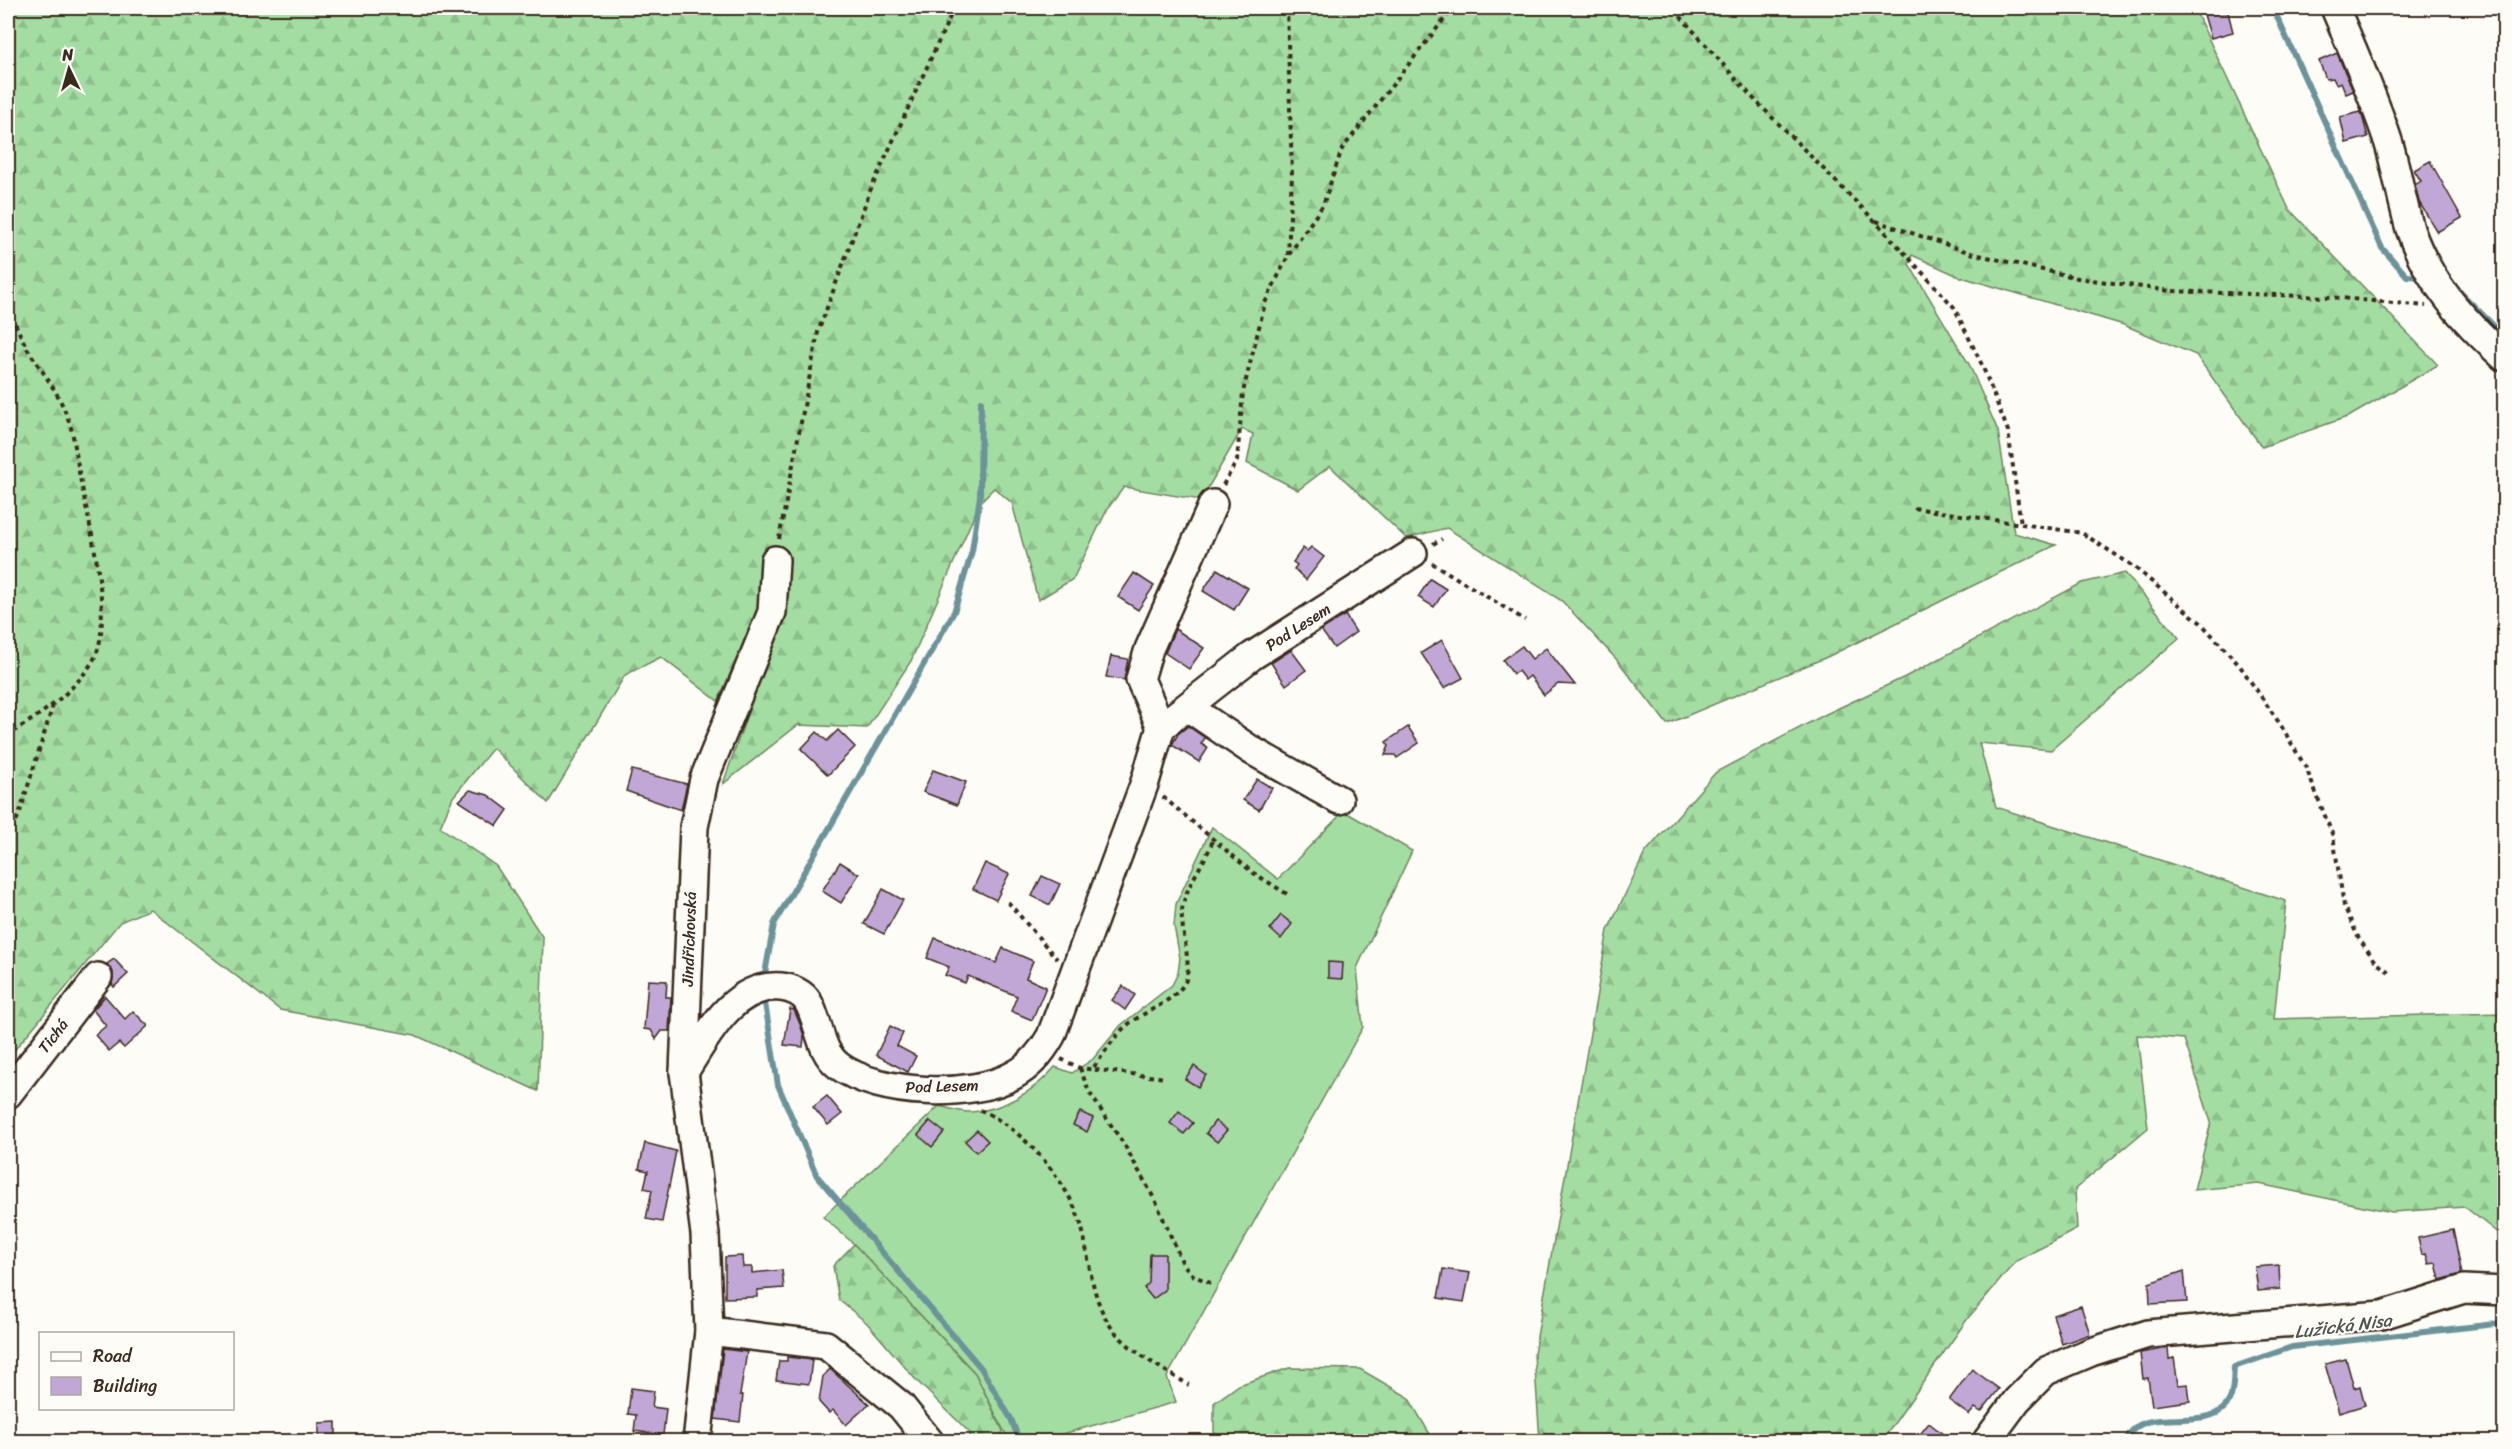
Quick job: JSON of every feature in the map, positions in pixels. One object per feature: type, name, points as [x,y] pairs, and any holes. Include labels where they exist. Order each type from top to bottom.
[{"type":"street","points":[[2335,8],[2375,104],[2389,146],[2410,228],[2440,288],[2505,357]]},
{"type":"street","points":[[1161,727],[1140,679],[1149,649],[1212,504]]},
{"type":"street","name":"Pod Lesem","points":[[684,1072],[734,1002],[754,990],[784,987],[806,998],[827,1052],[837,1064],[853,1076],[889,1087],[928,1090],[971,1088],[994,1083],[1024,1069],[1042,1051],[1051,1036],[1071,976],[1103,900],[1145,782],[1161,727],[1189,708],[1252,656],[1413,553]]},
{"type":"street","name":"Jindřichovská","points":[[697,1442],[709,1331],[705,1234],[684,1072],[694,827],[704,779],[772,612],[775,560]]},
{"type":"street","points":[[1189,708],[1251,750],[1339,800]]},
{"type":"street","name":"Tichá","points":[[8,1094],[98,977]]},
{"type":"street","points":[[1986,1442],[2033,1381],[2046,1371],[2091,1352],[2148,1334],[2382,1315],[2464,1290],[2505,1291]]},
{"type":"street","points":[[709,1331],[826,1345],[901,1406],[930,1442]]},
{"type":"path","points":[[775,560],[818,332],[870,190],[954,8]]},
{"type":"path","points":[[1287,8],[1292,175],[1288,256]]},
{"type":"path","points":[[1212,504],[1237,461],[1243,392],[1265,303],[1288,256],[1323,205],[1342,149],[1453,8]]},
{"type":"path","points":[[1677,8],[1681,17],[1752,98],[1875,220],[1954,307],[1982,365],[2007,431],[2021,524]]},
{"type":"path","points":[[1875,220],[1974,254],[2078,278],[2171,291],[2330,297],[2422,306],[2440,288]]},
{"type":"path","points":[[8,307],[27,348],[55,388],[69,421],[90,527],[101,600],[101,623],[96,655],[78,682],[53,704],[8,735]]},
{"type":"path","points":[[1914,508],[2082,533],[2105,546],[2201,622],[2240,666],[2306,768],[2332,836],[2344,906],[2358,939],[2377,963],[2389,972]]},
{"type":"path","points":[[1413,553],[1525,620]]},
{"type":"path","points":[[8,837],[19,815],[53,704]]},
{"type":"path","points":[[1145,782],[1252,872],[1287,894]]},
{"type":"path","points":[[1094,1067],[1124,1028],[1169,999],[1185,983],[1187,965],[1182,931],[1185,896],[1200,871],[1213,840]]},
{"type":"path","points":[[1008,902],[1071,976]]},
{"type":"path","points":[[1166,1078],[1094,1067],[1080,1068],[1089,1092],[1125,1146],[1147,1185],[1183,1264],[1194,1276],[1213,1284]]},
{"type":"path","points":[[972,1107],[988,1114],[1023,1141],[1048,1164],[1065,1188],[1081,1226],[1097,1299],[1111,1327],[1124,1341],[1189,1385]]},
{"type":"path","points":[[1460,1431],[1462,1442]]},
{"type":"green space","points":[[8,8],[2194,8],[2289,209],[2438,365],[2350,416],[2262,447],[2196,355],[2124,325],[1958,276],[1912,255],[1909,264],[1969,364],[1998,431],[2014,533],[2056,545],[1827,657],[1667,724],[1618,661],[1562,601],[1447,528],[1406,538],[1330,466],[1298,490],[1247,463],[1253,434],[1242,429],[1201,500],[1124,487],[1108,508],[1073,579],[1038,600],[1012,503],[994,488],[980,502],[911,661],[867,728],[798,725],[723,784],[786,602],[761,604],[718,701],[661,657],[625,675],[548,803],[493,748],[453,797],[440,827],[496,866],[543,938],[538,1091],[415,1035],[280,1010],[150,909],[120,922],[8,1058]]},
{"type":"green space","points":[[2125,573],[2179,638],[2051,750],[1979,743],[1996,807],[2286,901],[2274,1019],[2504,1013],[2504,1238],[2465,1207],[2392,1212],[2259,1184],[2194,1190],[2211,1122],[2184,1039],[2137,1035],[2148,1128],[2075,1189],[2077,1229],[2016,1261],[1968,1318],[1882,1441],[1540,1441],[1534,1354],[1608,930],[1645,853],[1716,772],[1826,714],[1905,677],[2082,583]]},
{"type":"green space","points":[[1344,811],[1412,851],[1357,968],[1363,1027],[1167,1377],[1176,1402],[1038,1441],[1009,1441],[975,1373],[854,1244],[823,1217],[939,1106],[963,1112],[995,1108],[1018,1098],[1038,1084],[1055,1067],[1072,1073],[1093,1059],[1121,1025],[1172,985],[1178,973],[1180,958],[1174,926],[1176,904],[1212,827],[1278,879]]},
{"type":"green space","points":[[854,1244],[975,1373],[1003,1431],[1000,1441],[971,1441],[970,1433],[916,1380],[867,1323],[839,1300],[833,1266]]},
{"type":"green space","points":[[1289,1368],[1360,1369],[1408,1397],[1434,1441],[1214,1441],[1214,1403],[1239,1385]]},
{"type":"building","points":[[2202,8],[2227,8],[2233,32],[2211,38]]},
{"type":"building","points":[[2337,53],[2353,91],[2346,94],[2341,82],[2336,84],[2333,78],[2326,79],[2319,61]]},
{"type":"building","points":[[2361,112],[2368,137],[2346,143],[2340,117]]},
{"type":"building","points":[[2430,161],[2462,218],[2437,232],[2419,202],[2415,185],[2421,181],[2414,170]]},
{"type":"building","points":[[1311,547],[1324,557],[1306,580],[1294,569],[1297,565],[1293,562],[1303,548],[1307,551]]},
{"type":"building","points":[[1217,569],[1248,588],[1234,610],[1203,591]]},
{"type":"building","points":[[1134,573],[1154,586],[1138,610],[1118,597]]},
{"type":"building","points":[[1430,579],[1446,589],[1434,607],[1418,597]]},
{"type":"building","points":[[1345,615],[1356,632],[1334,648],[1321,630]]},
{"type":"building","points":[[1175,629],[1204,648],[1189,669],[1165,653]]},
{"type":"building","points":[[1442,640],[1463,678],[1444,688],[1421,653]]},
{"type":"building","points":[[1522,646],[1532,659],[1546,648],[1575,685],[1558,684],[1544,695],[1530,676],[1525,680],[1518,671],[1513,674],[1503,660]]},
{"type":"building","points":[[1291,650],[1306,670],[1286,685],[1271,663]]},
{"type":"building","points":[[1111,656],[1128,659],[1124,680],[1106,677]]},
{"type":"building","points":[[1188,726],[1205,738],[1201,744],[1208,748],[1199,762],[1172,745],[1178,734]]},
{"type":"building","points":[[1408,727],[1419,743],[1397,758],[1395,755],[1385,755],[1389,746],[1386,742]]},
{"type":"building","points":[[838,730],[855,747],[828,775],[801,749],[817,732],[827,741]]},
{"type":"building","points":[[632,770],[687,784],[681,810],[626,791]]},
{"type":"building","points":[[933,770],[966,782],[957,805],[923,792]]},
{"type":"building","points":[[1257,779],[1272,788],[1259,810],[1243,800]]},
{"type":"building","points":[[470,790],[488,795],[508,810],[497,826],[459,801]]},
{"type":"building","points":[[840,862],[859,874],[841,903],[822,891]]},
{"type":"building","points":[[985,863],[1009,874],[996,900],[973,889]]},
{"type":"building","points":[[1042,876],[1060,884],[1050,905],[1032,896]]},
{"type":"building","points":[[883,889],[903,900],[884,934],[864,924]]},
{"type":"building","points":[[1281,915],[1292,924],[1281,939],[1270,929]]},
{"type":"building","points":[[935,938],[996,963],[1003,948],[1033,961],[1026,978],[1046,987],[1032,1020],[1011,1011],[1017,996],[968,976],[965,983],[945,975],[949,967],[927,958]]},
{"type":"building","points":[[114,959],[128,974],[114,987],[113,972],[107,964]]},
{"type":"building","points":[[1328,962],[1343,963],[1342,979],[1328,978]]},
{"type":"building","points":[[648,980],[667,981],[666,997],[671,997],[669,1031],[662,1031],[656,1039],[651,1030],[644,1029]]},
{"type":"building","points":[[1123,986],[1135,995],[1125,1010],[1112,1000]]},
{"type":"building","points":[[105,996],[125,1019],[133,1011],[148,1026],[124,1048],[119,1043],[109,1051],[95,1035],[106,1026],[93,1010]]},
{"type":"building","points":[[790,1009],[794,1010],[800,1024],[804,1036],[803,1047],[784,1045]]},
{"type":"building","points":[[890,1026],[903,1033],[897,1046],[916,1056],[908,1072],[876,1055]]},
{"type":"building","points":[[1194,1066],[1206,1075],[1198,1087],[1185,1079]]},
{"type":"building","points":[[827,1096],[842,1114],[828,1125],[813,1107]]},
{"type":"building","points":[[1179,1111],[1193,1123],[1184,1134],[1170,1123]]},
{"type":"building","points":[[1080,1112],[1093,1118],[1087,1132],[1073,1125]]},
{"type":"building","points":[[930,1121],[944,1132],[932,1147],[918,1135]]},
{"type":"building","points":[[1215,1121],[1227,1130],[1217,1142],[1206,1133]]},
{"type":"building","points":[[977,1130],[988,1141],[976,1152],[965,1141]]},
{"type":"building","points":[[645,1143],[676,1151],[662,1222],[646,1219],[652,1190],[644,1188],[648,1171],[639,1169]]},
{"type":"building","points":[[2453,1230],[2462,1274],[2440,1280],[2436,1263],[2429,1264],[2426,1254],[2422,1255],[2418,1238]]},
{"type":"building","points":[[1150,1254],[1165,1254],[1165,1290],[1153,1299],[1144,1288],[1149,1283]]},
{"type":"building","points":[[742,1256],[743,1267],[752,1267],[752,1273],[782,1270],[784,1288],[757,1290],[757,1297],[725,1298],[725,1257]]},
{"type":"building","points":[[2279,1265],[2280,1289],[2258,1291],[2255,1267]]},
{"type":"building","points":[[1443,1269],[1470,1273],[1464,1302],[1438,1298]]},
{"type":"building","points":[[2184,1271],[2187,1302],[2150,1304],[2149,1283]]},
{"type":"building","points":[[2081,1306],[2090,1334],[2062,1344],[2053,1315]]},
{"type":"building","points":[[2168,1348],[2169,1359],[2174,1358],[2178,1385],[2188,1384],[2190,1401],[2152,1406],[2148,1378],[2143,1379],[2140,1353]]},
{"type":"building","points":[[723,1349],[747,1352],[740,1395],[743,1395],[740,1422],[715,1419]]},
{"type":"building","points":[[787,1357],[812,1360],[809,1384],[776,1380],[779,1361],[787,1361]]},
{"type":"building","points":[[2346,1359],[2354,1388],[2360,1386],[2365,1405],[2339,1413],[2325,1364]]},
{"type":"building","points":[[830,1369],[869,1404],[846,1425],[833,1410],[829,1413],[819,1402],[823,1376]]},
{"type":"building","points":[[1972,1369],[1999,1389],[1981,1412],[1975,1408],[1969,1415],[1949,1400]]},
{"type":"building","points":[[631,1388],[654,1391],[652,1407],[666,1409],[663,1435],[634,1431],[636,1415],[628,1414]]},
{"type":"building","points":[[336,1422],[336,1439],[319,1438],[319,1423]]},
{"type":"building","points":[[1929,1423],[1953,1442],[1914,1442]]},
{"type":"waterway","points":[[2273,8],[2382,248],[2407,276],[2423,277]]},
{"type":"waterway","points":[[2448,280],[2504,336]]},
{"type":"waterway","points":[[764,979],[774,924],[954,612],[972,551],[980,496],[981,401]]},
{"type":"waterway","points":[[764,997],[778,1085],[817,1176],[981,1368],[1011,1419],[1020,1442]]},
{"type":"waterway","name":"Lužická Nisa","points":[[2125,1442],[2132,1431],[2155,1420],[2199,1418],[2212,1415],[2222,1409],[2230,1399],[2234,1367],[2292,1347],[2504,1323]]}]
